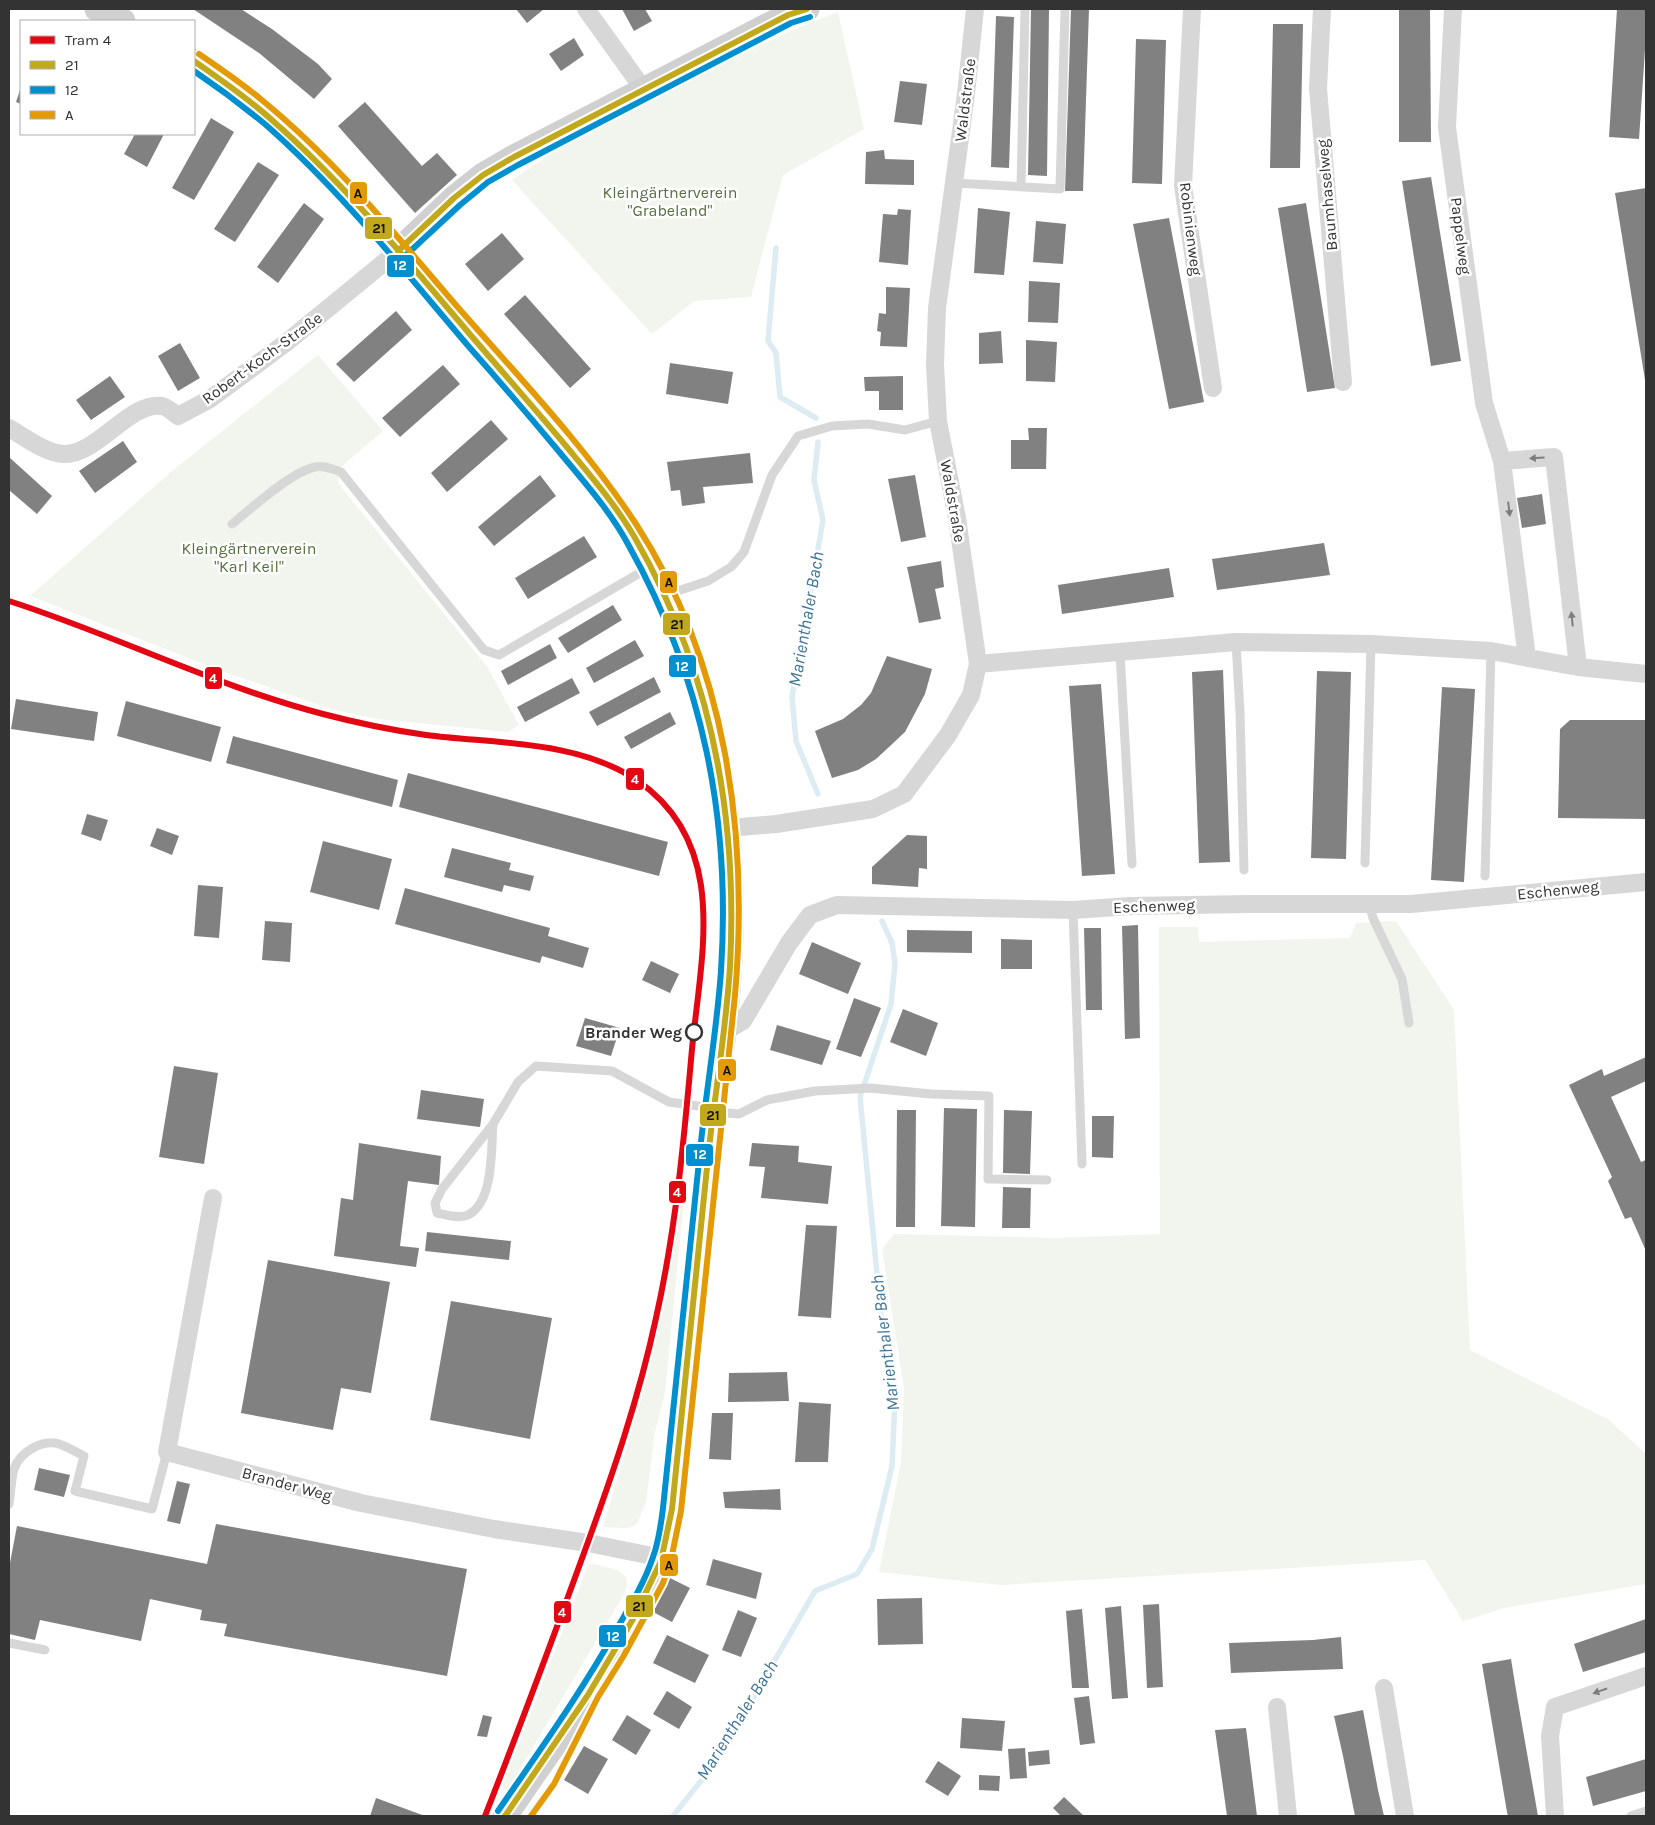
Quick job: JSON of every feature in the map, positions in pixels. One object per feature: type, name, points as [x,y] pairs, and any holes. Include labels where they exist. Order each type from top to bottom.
[{"type":"main road","points":[[97,9],[121,20]]},
{"type":"main road","points":[[398,251],[454,198],[483,175],[514,157],[788,16],[807,9]]},
{"type":"main road","points":[[195,62],[219,77],[265,113],[318,162],[398,251],[592,477],[616,508],[637,542],[681,630],[706,704],[723,786],[732,882],[730,950],[724,1032],[713,1110],[672,1509],[662,1558],[654,1578],[615,1653],[590,1693],[505,1816]]},
{"type":"main road","points":[[521,1816],[546,1780],[590,1693]]},
{"type":"street","points":[[586,9],[644,90]]},
{"type":"street","name":"Waldstraße","points":[[728,828],[776,824],[873,809],[904,794],[948,735],[971,694],[978,664],[958,518],[938,421],[935,364],[937,308],[954,183],[974,9]]},
{"type":"street","name":"Robinienweg","points":[[1192,9],[1183,186],[1213,388]]},
{"type":"street","name":"Baumhaselweg","points":[[1322,9],[1318,88],[1343,382]]},
{"type":"street","name":"Pappelweg","points":[[1453,9],[1446,127],[1484,403],[1502,461],[1527,658]]},
{"type":"street","name":"Robert-Koch-Straße","points":[[9,428],[46,449],[64,454],[81,450],[146,407],[163,406],[178,416],[210,399],[287,342],[398,251]]},
{"type":"street","points":[[1502,461],[1554,457],[1578,667]]},
{"type":"street","points":[[978,664],[1236,642],[1371,644],[1491,651],[1578,667],[1646,674]]},
{"type":"street","name":"Eschenweg","points":[[724,1032],[744,1021],[789,942],[810,915],[838,905],[1073,910],[1131,906],[1411,904],[1646,882]]},
{"type":"street","points":[[167,1452],[213,1198]]},
{"type":"street","name":"Brander Weg","points":[[167,1452],[360,1503],[494,1529],[588,1543],[662,1558]]},
{"type":"street","points":[[1555,1816],[1550,1736],[1555,1707],[1646,1676]]},
{"type":"street","points":[[1384,1688],[1406,1816]]},
{"type":"street","points":[[1277,1707],[1288,1816]]},
{"type":"lane","points":[[1022,187],[1025,9]]},
{"type":"lane","points":[[954,183],[1060,189],[1065,10]]},
{"type":"lane","points":[[665,595],[708,581],[731,567],[744,552],[772,475],[798,436],[832,426],[868,424],[905,430],[938,421]]},
{"type":"lane","points":[[232,524],[292,478],[314,467],[328,467],[341,472],[484,650],[499,656],[650,567]]},
{"type":"lane","points":[[1236,642],[1240,712],[1244,870]]},
{"type":"lane","points":[[1365,863],[1371,644]]},
{"type":"lane","points":[[1485,876],[1491,651]]},
{"type":"lane","points":[[1120,653],[1132,864]]},
{"type":"lane","points":[[1369,903],[1373,918],[1402,979],[1409,1023]]},
{"type":"lane","points":[[1073,910],[1082,1164]]},
{"type":"lane","points":[[493,1124],[486,1193],[478,1207],[467,1216],[452,1217],[438,1212],[435,1203],[442,1190],[493,1124],[518,1082],[536,1066],[612,1071],[669,1102],[739,1114],[767,1100],[815,1091],[870,1088],[931,1094],[989,1096],[988,1179],[1046,1180]]},
{"type":"lane","points":[[9,1504],[14,1470],[20,1459],[29,1450],[45,1443],[58,1444],[84,1456],[75,1491],[152,1509],[167,1452]]},
{"type":"lane","points":[[9,1643],[45,1650]]},
{"type":"lane","points":[[1631,1816],[1646,1811]]},
{"type":"green space","name":"Kleingärtnerverein \"Grabeland\"","points":[[838,12],[864,129],[783,175],[751,297],[694,301],[652,334],[512,180],[580,134],[651,97],[797,28]]},
{"type":"green space","name":"Kleingärtnerverein \"Karl Keil\"","points":[[318,355],[383,431],[341,467],[338,483],[488,668],[519,725],[508,732],[377,719],[334,710],[219,670],[30,596],[172,471]]},
{"type":"green space","points":[[1396,921],[1454,1010],[1470,1350],[1609,1420],[1646,1454],[1646,1584],[1504,1608],[1463,1621],[1425,1560],[1001,1585],[879,1572],[901,1462],[904,1389],[882,1249],[894,1234],[1057,1238],[1160,1234],[1159,927],[1198,927],[1199,942],[1350,938],[1356,923]]},
{"type":"green space","points":[[687,1168],[665,1393],[655,1432],[646,1502],[637,1524],[627,1528],[603,1527],[647,1379],[667,1293]]},
{"type":"green space","points":[[589,1563],[618,1570],[626,1577],[627,1586],[623,1596],[507,1791],[502,1787]]},
{"type":"building","points":[[193,9],[241,9],[272,29],[318,64],[332,79],[314,99],[259,53]]},
{"type":"building","points":[[516,9],[544,9],[527,23]]},
{"type":"building","points":[[622,9],[645,9],[652,21],[634,31]]},
{"type":"building","points":[[1071,9],[1089,9],[1083,191],[1065,191]]},
{"type":"building","points":[[1399,9],[1430,9],[1431,142],[1399,142]]},
{"type":"building","points":[[1617,9],[1646,9],[1639,139],[1609,137]]},
{"type":"building","points":[[1031,10],[1049,10],[1047,176],[1028,175]]},
{"type":"building","points":[[996,16],[1014,17],[1009,168],[991,167]]},
{"type":"building","points":[[1273,24],[1303,24],[1300,168],[1270,168]]},
{"type":"building","points":[[574,38],[584,55],[561,71],[549,54]]},
{"type":"building","points":[[1136,39],[1166,40],[1162,184],[1132,183]]},
{"type":"building","points":[[900,81],[927,84],[922,125],[894,122]]},
{"type":"building","points":[[20,90],[20,104],[16,102]]},
{"type":"building","points":[[365,102],[422,166],[437,153],[457,175],[415,213],[338,126]]},
{"type":"building","points":[[211,118],[234,132],[194,200],[172,188]]},
{"type":"building","points":[[134,135],[163,135],[147,167],[124,154]]},
{"type":"building","points":[[884,150],[885,159],[914,160],[914,185],[865,184],[866,152]]},
{"type":"building","points":[[258,162],[279,175],[235,242],[214,229]]},
{"type":"building","points":[[1431,177],[1461,361],[1431,366],[1402,181]]},
{"type":"building","points":[[1646,188],[1646,380],[1645,380],[1615,193]]},
{"type":"building","points":[[304,203],[324,219],[278,283],[257,267]]},
{"type":"building","points":[[1306,203],[1335,388],[1307,392],[1278,208]]},
{"type":"building","points":[[978,208],[1010,212],[1004,275],[974,273]]},
{"type":"building","points":[[898,209],[911,210],[908,265],[879,262],[883,214],[897,215]]},
{"type":"building","points":[[1169,218],[1204,402],[1169,409],[1133,224]]},
{"type":"building","points":[[1036,221],[1066,224],[1063,264],[1033,262]]},
{"type":"building","points":[[502,233],[524,259],[488,291],[465,264]]},
{"type":"building","points":[[1029,281],[1060,283],[1058,323],[1028,322]]},
{"type":"building","points":[[886,287],[910,288],[907,347],[880,346],[881,332],[877,331],[879,313],[886,314]]},
{"type":"building","points":[[525,295],[591,369],[570,388],[504,314]]},
{"type":"building","points":[[396,311],[412,330],[354,382],[336,364]]},
{"type":"building","points":[[1001,331],[1003,363],[979,364],[979,333]]},
{"type":"building","points":[[1026,340],[1057,342],[1055,382],[1026,381]]},
{"type":"building","points":[[180,343],[200,378],[178,391],[158,356]]},
{"type":"building","points":[[670,363],[733,372],[728,404],[666,394]]},
{"type":"building","points":[[443,365],[460,384],[400,437],[382,418]]},
{"type":"building","points":[[110,376],[125,397],[91,420],[76,400]]},
{"type":"building","points":[[903,376],[903,410],[879,410],[879,391],[865,391],[864,377]]},
{"type":"building","points":[[491,420],[508,439],[447,492],[431,473]]},
{"type":"building","points":[[1028,428],[1047,428],[1046,469],[1011,469],[1011,440],[1029,440]]},
{"type":"building","points":[[123,441],[137,462],[95,493],[79,471]]},
{"type":"building","points":[[750,453],[753,483],[703,487],[705,503],[682,506],[680,490],[671,491],[667,462]]},
{"type":"building","points":[[9,457],[52,496],[37,514],[9,490]]},
{"type":"building","points":[[540,475],[556,496],[494,546],[478,527]]},
{"type":"building","points":[[915,475],[926,537],[901,542],[888,479]]},
{"type":"building","points":[[1542,494],[1546,524],[1522,528],[1517,498]]},
{"type":"building","points":[[584,536],[597,557],[528,599],[515,578]]},
{"type":"building","points":[[1324,543],[1330,575],[1217,590],[1212,559]]},
{"type":"building","points":[[941,561],[944,587],[935,589],[941,619],[919,623],[907,567]]},
{"type":"building","points":[[1169,568],[1174,597],[1062,614],[1058,585]]},
{"type":"building","points":[[613,605],[622,620],[568,653],[558,638]]},
{"type":"building","points":[[635,640],[644,656],[594,683],[586,668]]},
{"type":"building","points":[[550,644],[557,658],[508,685],[501,671]]},
{"type":"building","points":[[887,656],[932,669],[925,694],[905,732],[876,759],[858,770],[832,778],[815,731],[843,719],[861,705],[871,693]]},
{"type":"building","points":[[1223,670],[1230,862],[1199,863],[1192,672]]},
{"type":"building","points":[[1317,671],[1351,672],[1346,859],[1311,858]]},
{"type":"building","points":[[654,677],[661,692],[597,726],[589,712]]},
{"type":"building","points":[[572,678],[580,693],[525,722],[517,707]]},
{"type":"building","points":[[1101,684],[1115,874],[1082,876],[1069,686]]},
{"type":"building","points":[[1442,687],[1475,689],[1464,882],[1431,880]]},
{"type":"building","points":[[16,699],[98,712],[94,741],[11,729]]},
{"type":"building","points":[[126,701],[221,727],[211,762],[117,736]]},
{"type":"building","points":[[670,712],[676,724],[631,749],[624,737]]},
{"type":"building","points":[[1570,720],[1646,720],[1646,819],[1558,818],[1560,729]]},
{"type":"building","points":[[233,736],[398,780],[392,807],[226,763]]},
{"type":"building","points":[[408,773],[668,842],[659,876],[399,807]]},
{"type":"building","points":[[87,814],[108,820],[101,841],[81,834]]},
{"type":"building","points":[[157,828],[179,836],[172,855],[150,846]]},
{"type":"building","points":[[907,835],[927,836],[927,869],[919,868],[918,887],[872,884],[872,867]]},
{"type":"building","points":[[323,841],[392,859],[379,910],[310,892]]},
{"type":"building","points":[[452,848],[511,863],[509,870],[534,876],[530,891],[504,885],[502,892],[444,877]]},
{"type":"building","points":[[198,885],[223,887],[219,938],[194,936]]},
{"type":"building","points":[[405,888],[550,928],[548,936],[589,948],[583,968],[542,956],[540,963],[395,924]]},
{"type":"building","points":[[265,921],[292,923],[290,962],[262,960]]},
{"type":"building","points":[[1138,925],[1140,1038],[1125,1039],[1122,926]]},
{"type":"building","points":[[1084,928],[1101,928],[1102,1010],[1086,1010]]},
{"type":"building","points":[[907,930],[972,931],[972,953],[907,952]]},
{"type":"building","points":[[1001,939],[1032,940],[1032,969],[1001,969]]},
{"type":"building","points":[[812,942],[861,963],[848,994],[799,974]]},
{"type":"building","points":[[651,961],[679,974],[670,993],[642,980]]},
{"type":"building","points":[[854,998],[881,1008],[861,1057],[836,1049]]},
{"type":"building","points":[[903,1009],[938,1023],[926,1056],[890,1042]]},
{"type":"building","points":[[585,1018],[620,1028],[611,1056],[576,1046]]},
{"type":"building","points":[[777,1025],[831,1041],[822,1065],[770,1050]]},
{"type":"building","points":[[1646,1057],[1646,1081],[1611,1097],[1641,1162],[1646,1160],[1646,1251],[1631,1217],[1625,1219],[1608,1181],[1612,1177],[1569,1085],[1602,1069],[1604,1076]]},
{"type":"building","points":[[174,1066],[218,1073],[204,1164],[159,1157]]},
{"type":"building","points":[[421,1090],[484,1099],[480,1127],[417,1119]]},
{"type":"building","points":[[944,1108],[977,1109],[975,1227],[941,1226]]},
{"type":"building","points":[[897,1110],[916,1110],[915,1227],[896,1227]]},
{"type":"building","points":[[1004,1110],[1032,1111],[1030,1174],[1003,1173]]},
{"type":"building","points":[[1092,1116],[1114,1116],[1113,1158],[1092,1157]]},
{"type":"building","points":[[359,1143],[441,1156],[439,1185],[408,1181],[400,1246],[419,1248],[416,1267],[334,1256],[341,1198],[353,1200]]},
{"type":"building","points":[[752,1143],[799,1146],[798,1162],[832,1166],[828,1204],[761,1198],[765,1167],[749,1166]]},
{"type":"building","points":[[1003,1187],[1031,1188],[1030,1228],[1002,1228]]},
{"type":"building","points":[[806,1225],[837,1226],[831,1318],[798,1316]]},
{"type":"building","points":[[427,1232],[511,1241],[509,1260],[425,1251]]},
{"type":"building","points":[[268,1260],[390,1282],[371,1393],[341,1388],[333,1430],[241,1413]]},
{"type":"building","points":[[451,1301],[552,1318],[530,1439],[430,1420]]},
{"type":"building","points":[[787,1372],[789,1401],[728,1402],[729,1373]]},
{"type":"building","points":[[799,1402],[831,1404],[828,1462],[795,1462]]},
{"type":"building","points":[[712,1413],[733,1413],[731,1460],[709,1459]]},
{"type":"building","points":[[39,1468],[70,1475],[64,1497],[34,1490]]},
{"type":"building","points":[[177,1481],[190,1484],[180,1524],[167,1521]]},
{"type":"building","points":[[780,1489],[781,1510],[725,1508],[723,1492]]},
{"type":"building","points":[[216,1524],[467,1569],[447,1676],[224,1636],[227,1624],[200,1620],[202,1610],[150,1599],[141,1641],[40,1620],[35,1640],[9,1634],[9,1568],[17,1526],[207,1564]]},
{"type":"building","points":[[713,1559],[762,1573],[756,1599],[706,1585]]},
{"type":"building","points":[[670,1578],[690,1588],[672,1622],[653,1612]]},
{"type":"building","points":[[922,1598],[923,1644],[878,1645],[877,1599]]},
{"type":"building","points":[[1159,1604],[1163,1687],[1147,1688],[1143,1605]]},
{"type":"building","points":[[1121,1606],[1128,1698],[1112,1699],[1105,1608]]},
{"type":"building","points":[[1082,1609],[1089,1688],[1072,1688],[1066,1611]]},
{"type":"building","points":[[738,1610],[757,1618],[741,1657],[722,1650]]},
{"type":"building","points":[[1646,1619],[1646,1652],[1583,1672],[1574,1644]]},
{"type":"building","points":[[667,1635],[709,1655],[695,1683],[653,1663]]},
{"type":"building","points":[[1341,1637],[1343,1669],[1231,1673],[1229,1643]]},
{"type":"building","points":[[1511,1659],[1538,1816],[1508,1816],[1507,1812],[1482,1664]]},
{"type":"building","points":[[667,1691],[692,1707],[679,1729],[653,1714]]},
{"type":"building","points":[[1089,1696],[1095,1743],[1080,1745],[1074,1698]]},
{"type":"building","points":[[1363,1710],[1384,1816],[1355,1816],[1334,1716]]},
{"type":"building","points":[[483,1715],[492,1717],[487,1737],[477,1736]]},
{"type":"building","points":[[627,1715],[651,1730],[636,1755],[612,1740]]},
{"type":"building","points":[[962,1718],[1005,1721],[1002,1751],[960,1748]]},
{"type":"building","points":[[1246,1728],[1257,1816],[1227,1816],[1215,1730]]},
{"type":"building","points":[[584,1746],[608,1759],[588,1794],[564,1780]]},
{"type":"building","points":[[1025,1748],[1027,1778],[1010,1779],[1008,1749]]},
{"type":"building","points":[[1049,1750],[1050,1764],[1029,1766],[1028,1752]]},
{"type":"building","points":[[1646,1759],[1646,1791],[1593,1806],[1586,1777]]},
{"type":"building","points":[[938,1761],[961,1776],[948,1796],[925,1782]]},
{"type":"building","points":[[979,1775],[1000,1776],[999,1791],[979,1790]]},
{"type":"building","points":[[1064,1797],[1084,1816],[1061,1816],[1053,1808]]},
{"type":"building","points":[[376,1798],[425,1816],[370,1816]]},
{"type":"waterway","name":"Marienthaler Bach","points":[[776,248],[768,341],[776,353],[780,397],[816,418]]},
{"type":"waterway","name":"Marienthaler Bach","points":[[818,442],[814,480],[823,520],[792,697],[796,741],[818,794]]},
{"type":"waterway","name":"Marienthaler Bach","points":[[673,1816],[716,1762],[815,1591],[857,1574],[872,1549],[892,1466],[895,1400],[885,1357],[860,1097],[891,1004],[895,964],[892,943],[882,921]]},
{"type":"tram line","name":"4","points":[[9,601],[88,629],[204,675],[323,714],[413,733],[536,746],[589,758],[615,768],[638,781],[667,807],[687,837],[698,869],[703,904],[703,940],[679,1184],[663,1285],[642,1378],[615,1466],[560,1619],[485,1816]]},
{"type":"transit line","name":"21","points":[[398,251],[454,198],[483,175],[514,157],[788,15],[807,9]]},
{"type":"transit line","name":"12","points":[[404,257],[488,182],[791,23],[810,17]]},
{"type":"transit line","name":"A","points":[[199,54],[263,101],[315,148],[364,198],[549,411],[595,467],[636,524],[667,578],[691,634],[711,692],[724,751],[734,812],[738,873],[735,995],[681,1511],[671,1560],[663,1583],[623,1657],[598,1697],[554,1784],[531,1816]]},
{"type":"transit line","name":"21","points":[[195,62],[264,113],[327,172],[402,254],[611,502],[635,538],[661,588],[683,639],[701,692],[714,745],[729,855],[730,967],[709,1148],[672,1509],[661,1561],[633,1619],[588,1695],[505,1816]]},
{"type":"transit line","name":"12","points":[[195,72],[266,125],[321,177],[397,262],[606,510],[622,533],[655,596],[676,647],[693,699],[706,751],[716,805],[721,859],[723,915],[721,971],[701,1142],[663,1508],[655,1551],[642,1583],[591,1673],[498,1811]]},
{"type":"place","name":"Brander Weg","points":[[694,1032]]}]
